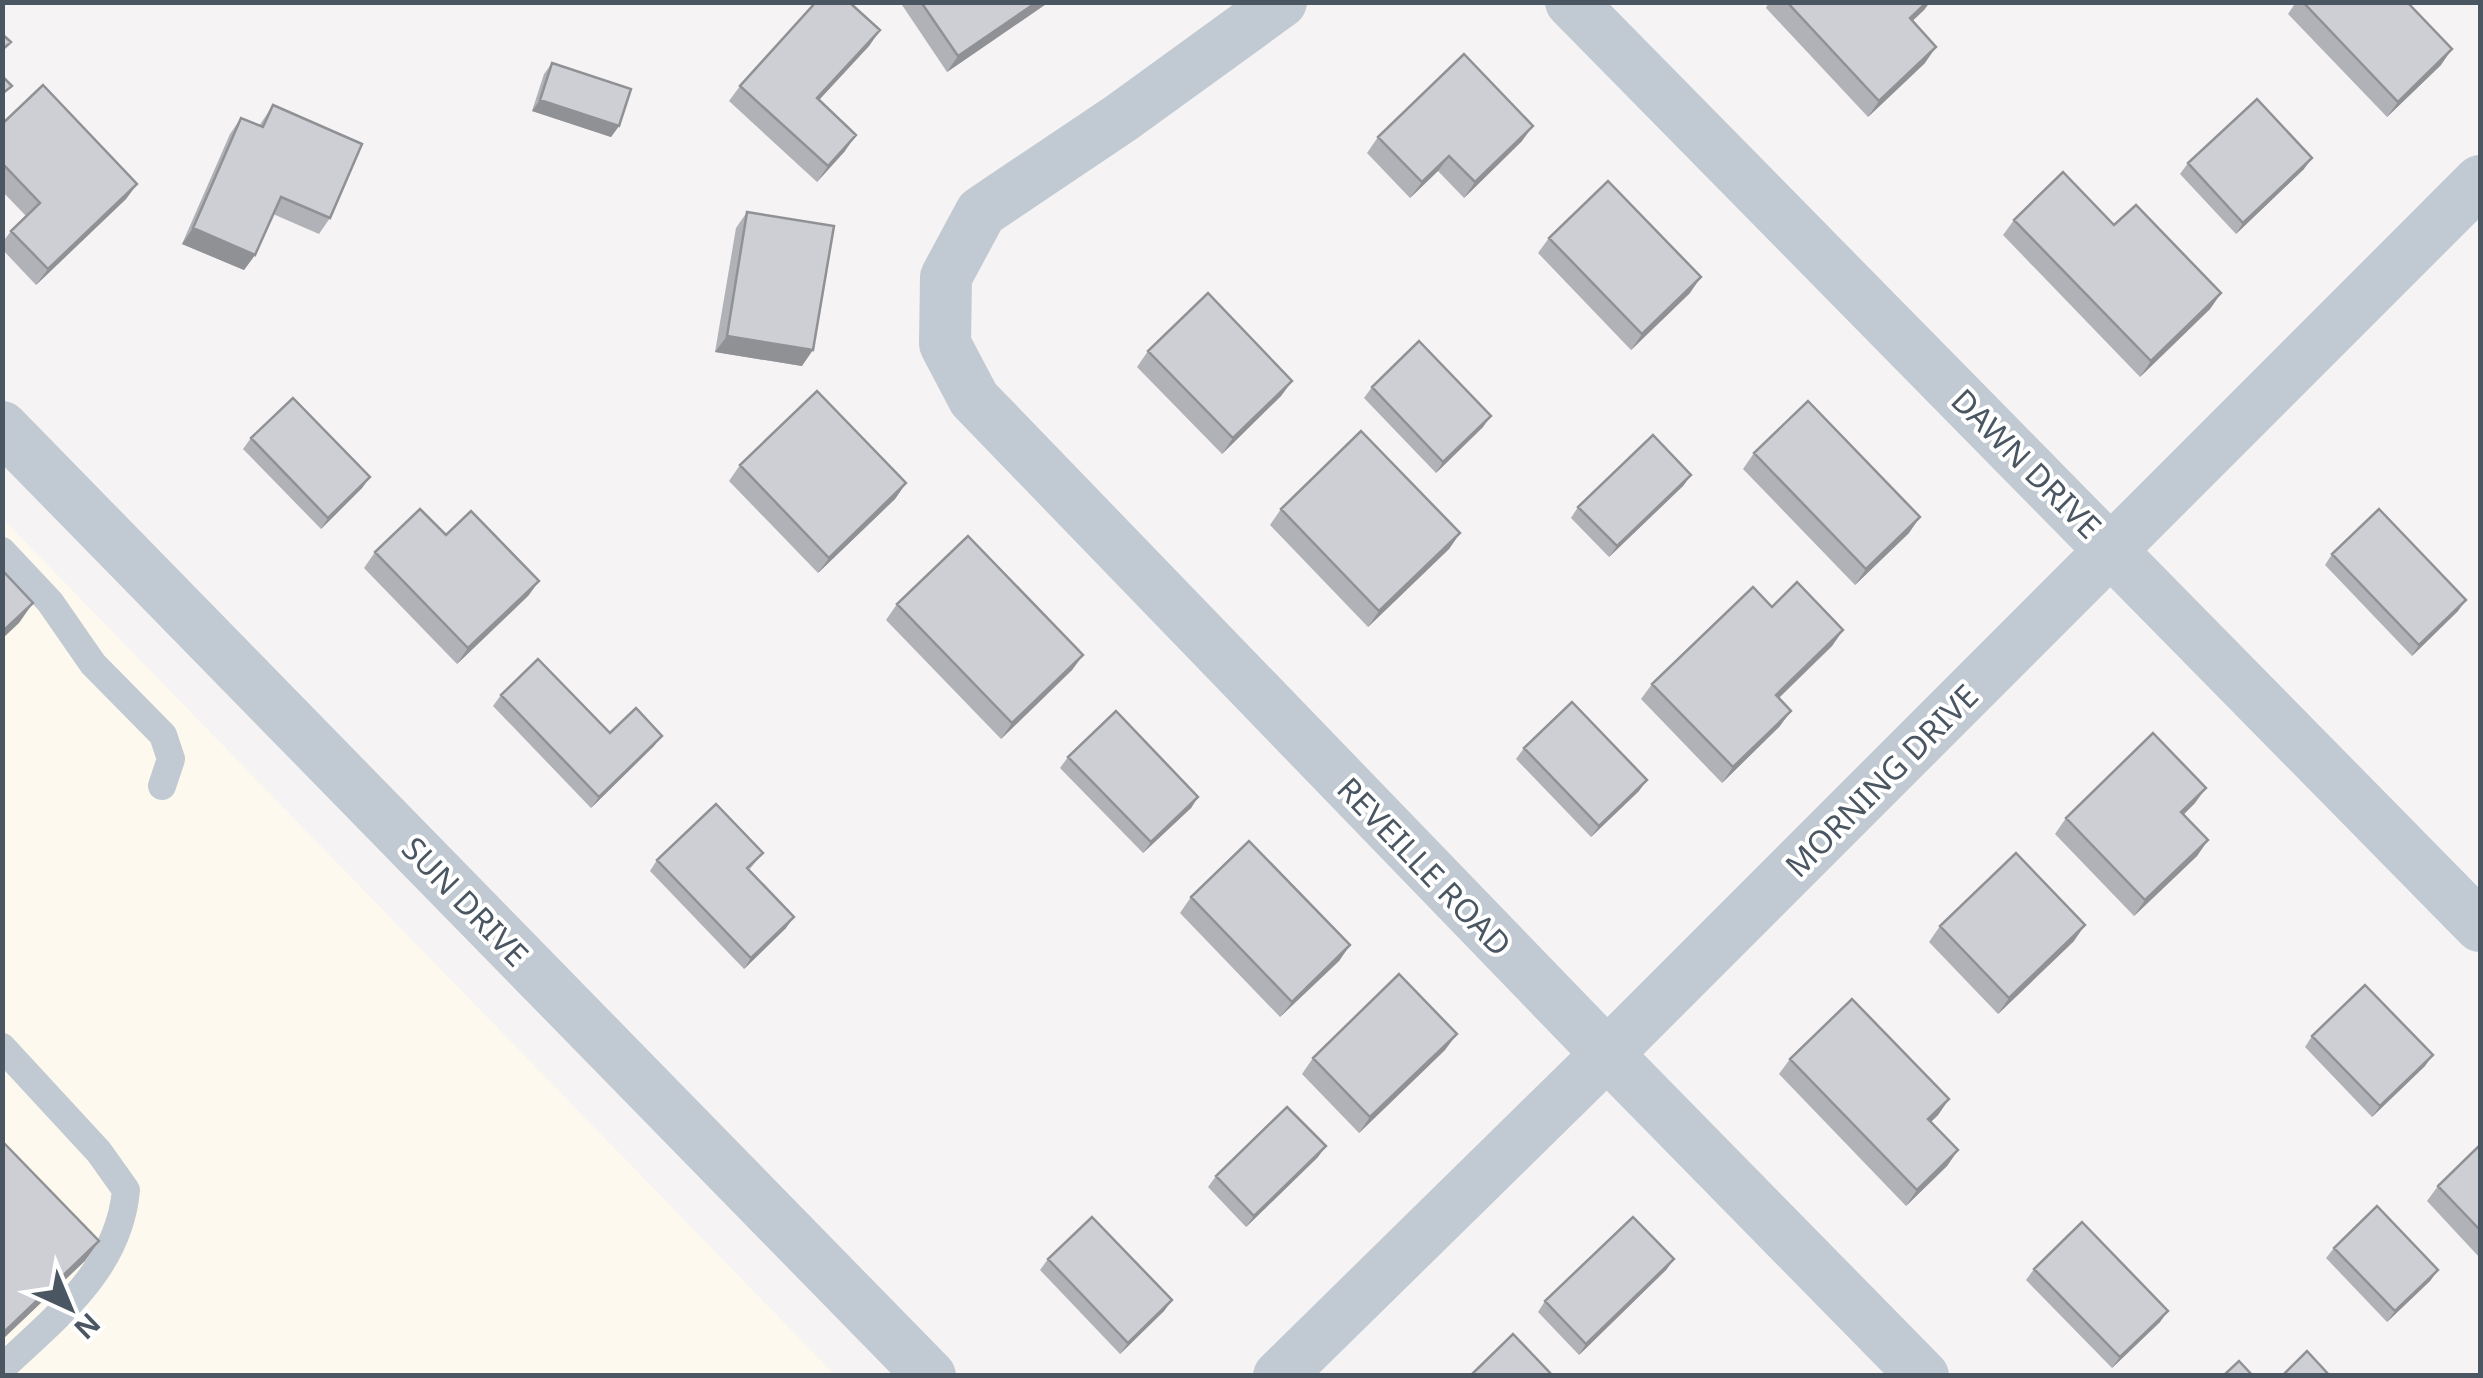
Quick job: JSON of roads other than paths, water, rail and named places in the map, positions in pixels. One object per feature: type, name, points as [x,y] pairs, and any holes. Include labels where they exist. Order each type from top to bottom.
[{"type":"street","name":"REVEILLE ROAD","points":[[1282,2],[981,212],[946,277],[945,344],[974,399],[1924,1376]]},
{"type":"street","name":"DAWN DRIVE","points":[[1571,2],[2480,926]]},
{"type":"street","name":"MORNING DRIVE","points":[[1279,1376],[1607,1054],[2480,181]]},
{"type":"street","name":"SUN DRIVE","points":[[2,427],[930,1376]]},
{"type":"lane","points":[[2,551],[50,602],[93,664],[163,735],[171,759],[162,786]]},
{"type":"lane","points":[[2,1047],[98,1152],[126,1190],[124,1212],[102,1266],[2,1368]]}]
